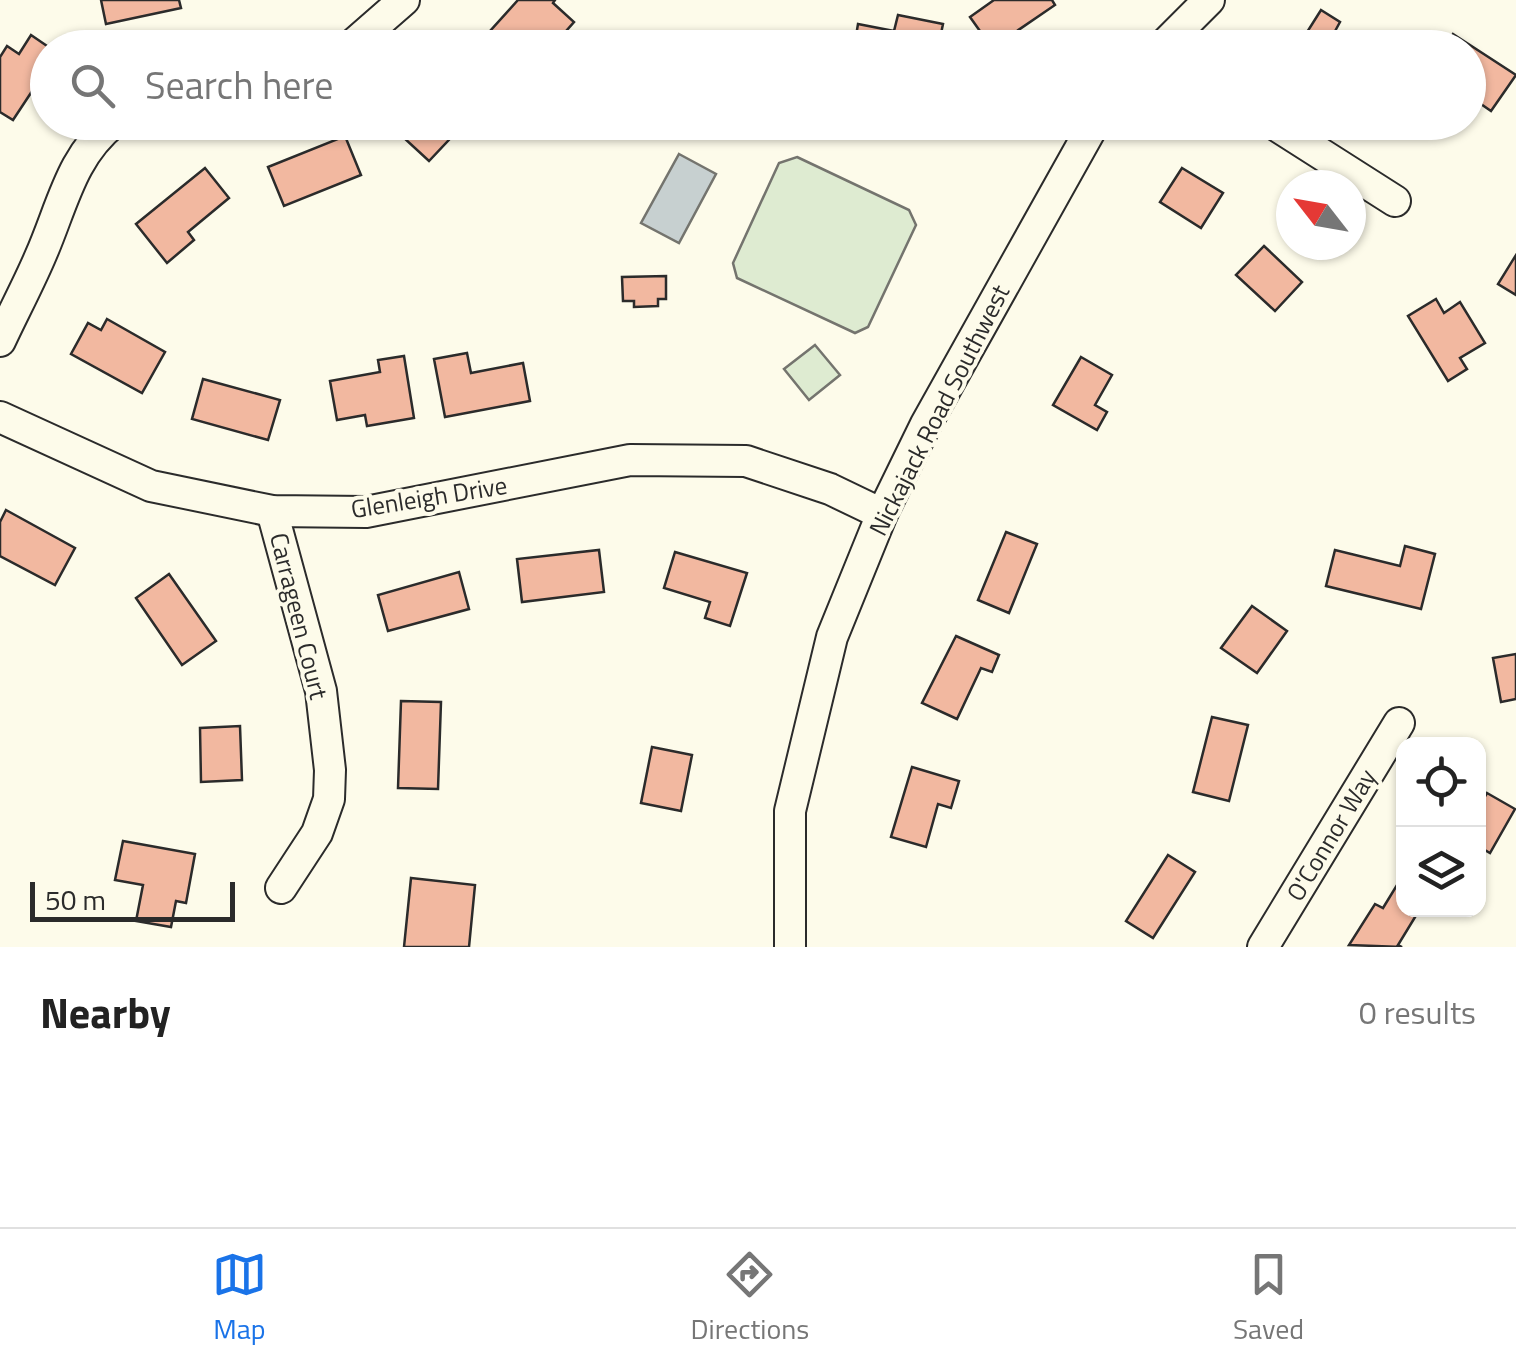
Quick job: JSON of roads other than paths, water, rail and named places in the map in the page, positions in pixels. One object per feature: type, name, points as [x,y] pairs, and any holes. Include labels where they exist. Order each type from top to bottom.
[{"type":"street","points":[[369,30],[404,0]]},
{"type":"street","points":[[1179,30],[1208,0]]},
{"type":"street","points":[[0,341],[41,255],[73,171],[94,140]]},
{"type":"street","name":"Nickajack Road Southwest","points":[[790,947],[790,811],[832,637],[882,514],[926,424],[1085,140]]},
{"type":"street","points":[[1299,140],[1395,201]]},
{"type":"street","name":"Glenleigh Drive","points":[[0,417],[152,486],[272,511],[366,512],[630,460],[746,461],[811,483],[882,514]]},
{"type":"street","name":"Carrageen Court","points":[[272,511],[321,691],[330,770],[328,799],[317,833],[281,888]]},
{"type":"street","name":"O'Connor Way","points":[[1263,947],[1399,723]]}]
